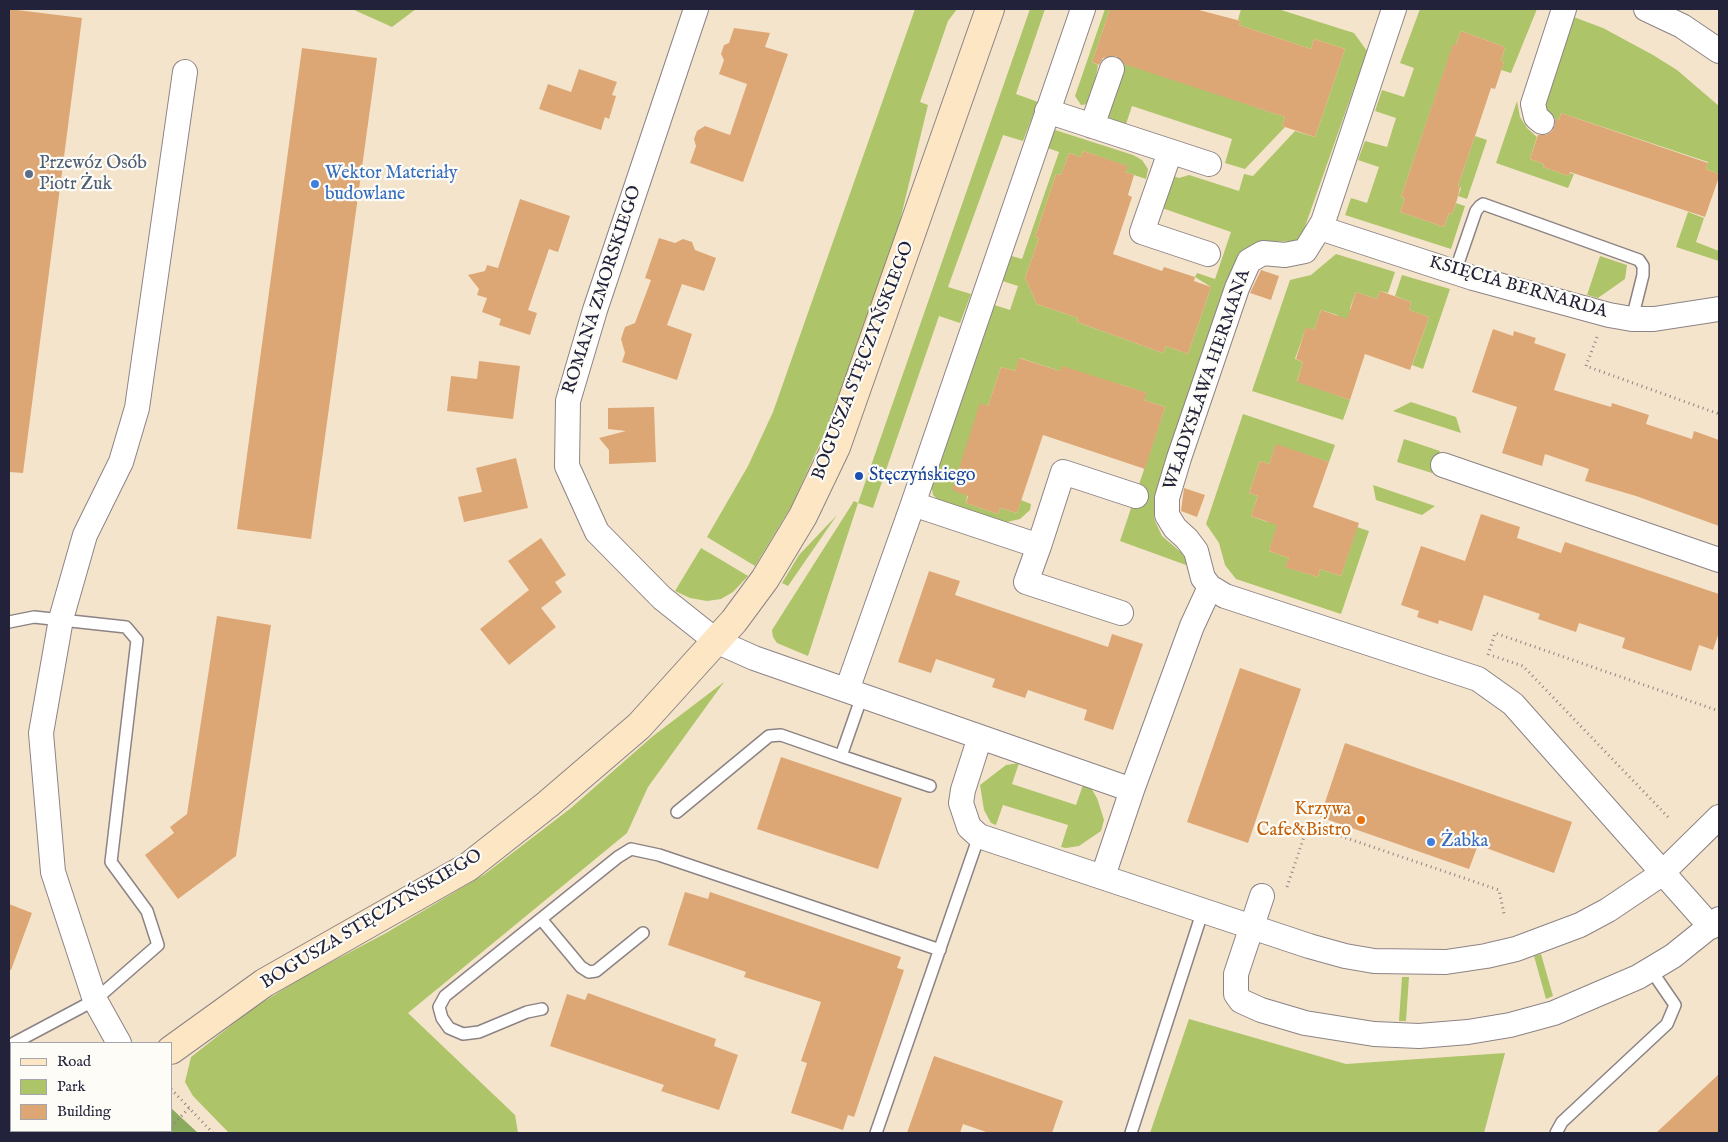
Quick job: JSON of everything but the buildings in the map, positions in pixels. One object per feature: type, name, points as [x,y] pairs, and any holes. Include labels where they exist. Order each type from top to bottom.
[{"type":"street","name":"ROMANA ZMORSKIEGO","points":[[695,9],[595,310],[568,401],[567,466],[597,532],[662,598],[716,641],[754,658],[1132,790]]},
{"type":"street","name":"BOGUSZA STĘCZYŃSKIEGO","points":[[172,1049],[264,983],[468,867],[548,804],[639,726],[716,641],[765,579],[803,516],[836,447],[990,9]]},
{"type":"street","points":[[854,693],[913,504],[1083,9]]},
{"type":"street","points":[[1542,122],[1536,116],[1533,104],[1564,9]]},
{"type":"street","points":[[1646,9],[1682,26],[1719,51]]},
{"type":"street","name":"WŁADYSŁAWA HERMANA","points":[[1210,587],[1203,578],[1196,550],[1175,528],[1167,515],[1167,498],[1179,458],[1237,288],[1249,261],[1263,253],[1285,254],[1305,251],[1320,228],[1387,10]]},
{"type":"street","points":[[1092,126],[1112,69]]},
{"type":"street","points":[[118,1042],[95,1000],[53,872],[41,733],[61,618],[85,535],[121,462],[136,408],[185,72]]},
{"type":"street","points":[[1047,111],[1209,164]]},
{"type":"street","points":[[1170,152],[1142,232],[1208,254]]},
{"type":"street","name":"KSIĘCIA BERNARDA","points":[[1320,228],[1455,272],[1553,301],[1632,319],[1654,319],[1719,309]]},
{"type":"street","points":[[1444,464],[1719,560]]},
{"type":"street","points":[[1121,613],[1026,582],[1063,472],[1136,496]]},
{"type":"street","points":[[913,504],[1039,546]]},
{"type":"street","points":[[1103,876],[1132,790],[1192,626],[1210,587],[1225,596],[1255,607],[1478,679],[1513,704],[1664,872],[1715,923],[1673,956],[1651,970],[1602,994],[1554,1013],[1510,1025],[1419,1036],[1374,1034],[1305,1023],[1261,1010],[1241,1001],[1236,994],[1236,974],[1262,896]]},
{"type":"street","points":[[980,737],[961,802],[969,827],[980,836],[1345,956],[1404,963],[1446,962],[1516,949],[1566,931],[1608,910],[1664,872],[1719,817]]},
{"type":"lane","points":[[1455,272],[1476,212],[1483,204],[1639,260],[1643,266],[1643,275],[1632,319]]},
{"type":"lane","points":[[9,622],[34,617],[61,618],[126,627],[137,640],[111,862],[147,912],[158,945],[95,1000],[17,1042]]},
{"type":"lane","points":[[842,756],[854,693]]},
{"type":"lane","points":[[677,812],[769,736],[781,735],[930,786]]},
{"type":"lane","points":[[876,1133],[980,836]]},
{"type":"lane","points":[[542,1009],[527,1012],[479,1032],[463,1034],[449,1028],[442,1018],[439,1007],[445,996],[618,857],[631,849],[659,855],[940,950]]},
{"type":"lane","points":[[1131,1133],[1203,910]]},
{"type":"lane","points":[[540,919],[581,967],[589,972],[596,971],[643,933]]},
{"type":"lane","points":[[1556,1133],[1562,1122],[1667,1024],[1675,1005],[1651,970]]},
{"type":"path","points":[[1597,336],[1586,366],[1719,414]]},
{"type":"path","points":[[1488,655],[1495,634],[1719,711]]},
{"type":"path","points":[[1285,891],[1308,825],[1499,890],[1504,914]]},
{"type":"path","points":[[172,1090],[213,1133]]},
{"type":"path","points":[[172,1126],[189,1108]]},
{"type":"green space","points":[[352,9],[416,9],[392,27]]},
{"type":"green space","points":[[915,9],[957,9],[948,21],[920,102],[928,105],[897,233],[867,324],[828,426],[792,505],[755,566],[707,537],[748,466],[773,412]]},
{"type":"green space","points":[[1030,9],[1045,9],[1016,94],[1038,102],[1023,141],[1003,135],[948,287],[971,294],[960,323],[939,316],[873,508],[858,503]]},
{"type":"green space","points":[[1105,9],[1110,9],[1092,62],[1098,65],[1095,81],[1088,104],[1081,105],[1075,96]]},
{"type":"green space","points":[[1241,9],[1278,9],[1354,33],[1367,51],[1302,235],[1296,241],[1260,242],[1239,259],[1230,274],[1154,507],[1154,519],[1162,536],[1182,553],[1186,560],[1186,565],[1120,541],[1165,407],[1144,400],[1146,393],[1122,385],[1060,371],[1020,358],[1015,371],[1001,367],[988,406],[981,404],[966,503],[998,514],[1000,508],[1017,513],[1021,500],[1031,504],[1030,510],[1020,519],[998,524],[945,506],[933,495],[931,483],[988,303],[1010,310],[1018,286],[996,279],[1005,254],[1022,259],[1059,152],[1042,146],[1052,129],[1133,155],[1142,160],[1148,169],[1146,179],[1125,172],[1127,166],[1083,151],[1081,157],[1069,153],[1061,175],[1056,174],[1035,237],[1039,238],[1025,278],[1037,304],[1078,318],[1077,322],[1163,353],[1166,346],[1188,354],[1211,287],[1195,277],[1197,273],[1215,279],[1231,232],[1162,208],[1173,176],[1179,178],[1189,175],[1239,191],[1244,174],[1253,176],[1295,131],[1315,137],[1345,49],[1314,39],[1311,49],[1239,25],[1241,21],[1238,20]]},
{"type":"green space","points":[[1420,9],[1537,9],[1511,73],[1501,70],[1504,62],[1501,61],[1505,47],[1461,31],[1456,45],[1453,45],[1401,197],[1405,198],[1400,212],[1444,227],[1449,213],[1452,214],[1456,203],[1465,206],[1451,249],[1345,215],[1351,198],[1367,203],[1379,167],[1358,160],[1365,141],[1387,147],[1396,118],[1375,111],[1382,90],[1404,97],[1414,68],[1400,63]]},
{"type":"green space","points":[[1571,16],[1603,28],[1653,55],[1677,70],[1719,106],[1719,174],[1706,169],[1708,162],[1561,113],[1559,120],[1545,115],[1543,105]]},
{"type":"green space","points":[[1125,63],[1285,117],[1282,126],[1285,127],[1245,169],[1225,163],[1232,139],[1132,106],[1124,130],[1108,119],[1108,111]]},
{"type":"green space","points":[[1517,101],[1520,117],[1527,128],[1537,137],[1530,159],[1544,164],[1543,167],[1569,176],[1570,173],[1574,174],[1568,188],[1496,163]]},
{"type":"green space","points":[[1475,136],[1487,140],[1467,199],[1458,196],[1461,188],[1458,186]]},
{"type":"green space","points":[[1688,212],[1704,218],[1696,242],[1719,251],[1719,261],[1676,247]]},
{"type":"green space","points":[[1336,254],[1395,272],[1388,293],[1380,291],[1377,299],[1356,292],[1350,308],[1350,320],[1347,319],[1345,322],[1337,315],[1321,310],[1314,330],[1306,328],[1295,359],[1303,362],[1297,381],[1350,400],[1343,420],[1252,391],[1290,280],[1311,275]]},
{"type":"green space","points":[[1600,256],[1627,265],[1625,279],[1598,298],[1587,295]]},
{"type":"green space","points":[[1402,275],[1450,289],[1423,369],[1412,365],[1429,317],[1409,310],[1411,302],[1395,296]]},
{"type":"green space","points":[[1411,402],[1456,417],[1461,433],[1393,411]]},
{"type":"green space","points":[[1243,414],[1335,445],[1329,462],[1276,445],[1269,464],[1260,461],[1249,493],[1258,496],[1251,516],[1267,522],[1269,518],[1279,522],[1269,551],[1289,558],[1286,567],[1318,577],[1320,569],[1341,576],[1357,527],[1369,531],[1341,614],[1236,579],[1225,565],[1219,543],[1206,524]]},
{"type":"green space","points":[[1404,439],[1440,451],[1432,473],[1397,462]]},
{"type":"green space","points":[[1373,485],[1435,506],[1422,515],[1376,500]]},
{"type":"green space","points":[[854,501],[858,503],[808,656],[777,643],[773,637],[772,630]]},
{"type":"green space","points":[[837,515],[788,586],[782,583],[799,555]]},
{"type":"green space","points":[[701,548],[748,576],[733,592],[721,599],[707,601],[690,598],[675,591]]},
{"type":"green space","points":[[724,682],[648,787],[627,833],[408,1013],[515,1115],[518,1133],[229,1133],[193,1096],[185,1082],[191,1057],[252,1009],[303,977],[386,933],[485,874],[571,808],[653,736]]},
{"type":"green space","points":[[1019,763],[1012,784],[1076,805],[1083,785],[1091,788],[1097,798],[1104,820],[1101,831],[1079,846],[1066,848],[1061,847],[1068,825],[1003,805],[996,825],[991,823],[984,810],[980,785],[1006,765]]},
{"type":"green space","points":[[1541,954],[1553,996],[1546,999],[1534,956]]},
{"type":"green space","points":[[1402,977],[1409,977],[1406,1021],[1399,1021]]},
{"type":"green space","points":[[1189,1019],[1346,1064],[1505,1053],[1484,1133],[1150,1133]]},
{"type":"green space","points":[[172,1109],[198,1133],[89,1133],[172,1132]]},
{"type":"place","name":"Przewóz Osób Piotr Żuk","points":[[29,174]]},
{"type":"place","name":"Wektor Materiały budowlane","points":[[315,184]]},
{"type":"place","name":"Stęczyńskiego","points":[[859,476]]},
{"type":"place","name":"Krzywa Cafe&Bistro","points":[[1361,820]]},
{"type":"place","name":"Żabka","points":[[1431,842]]}]
